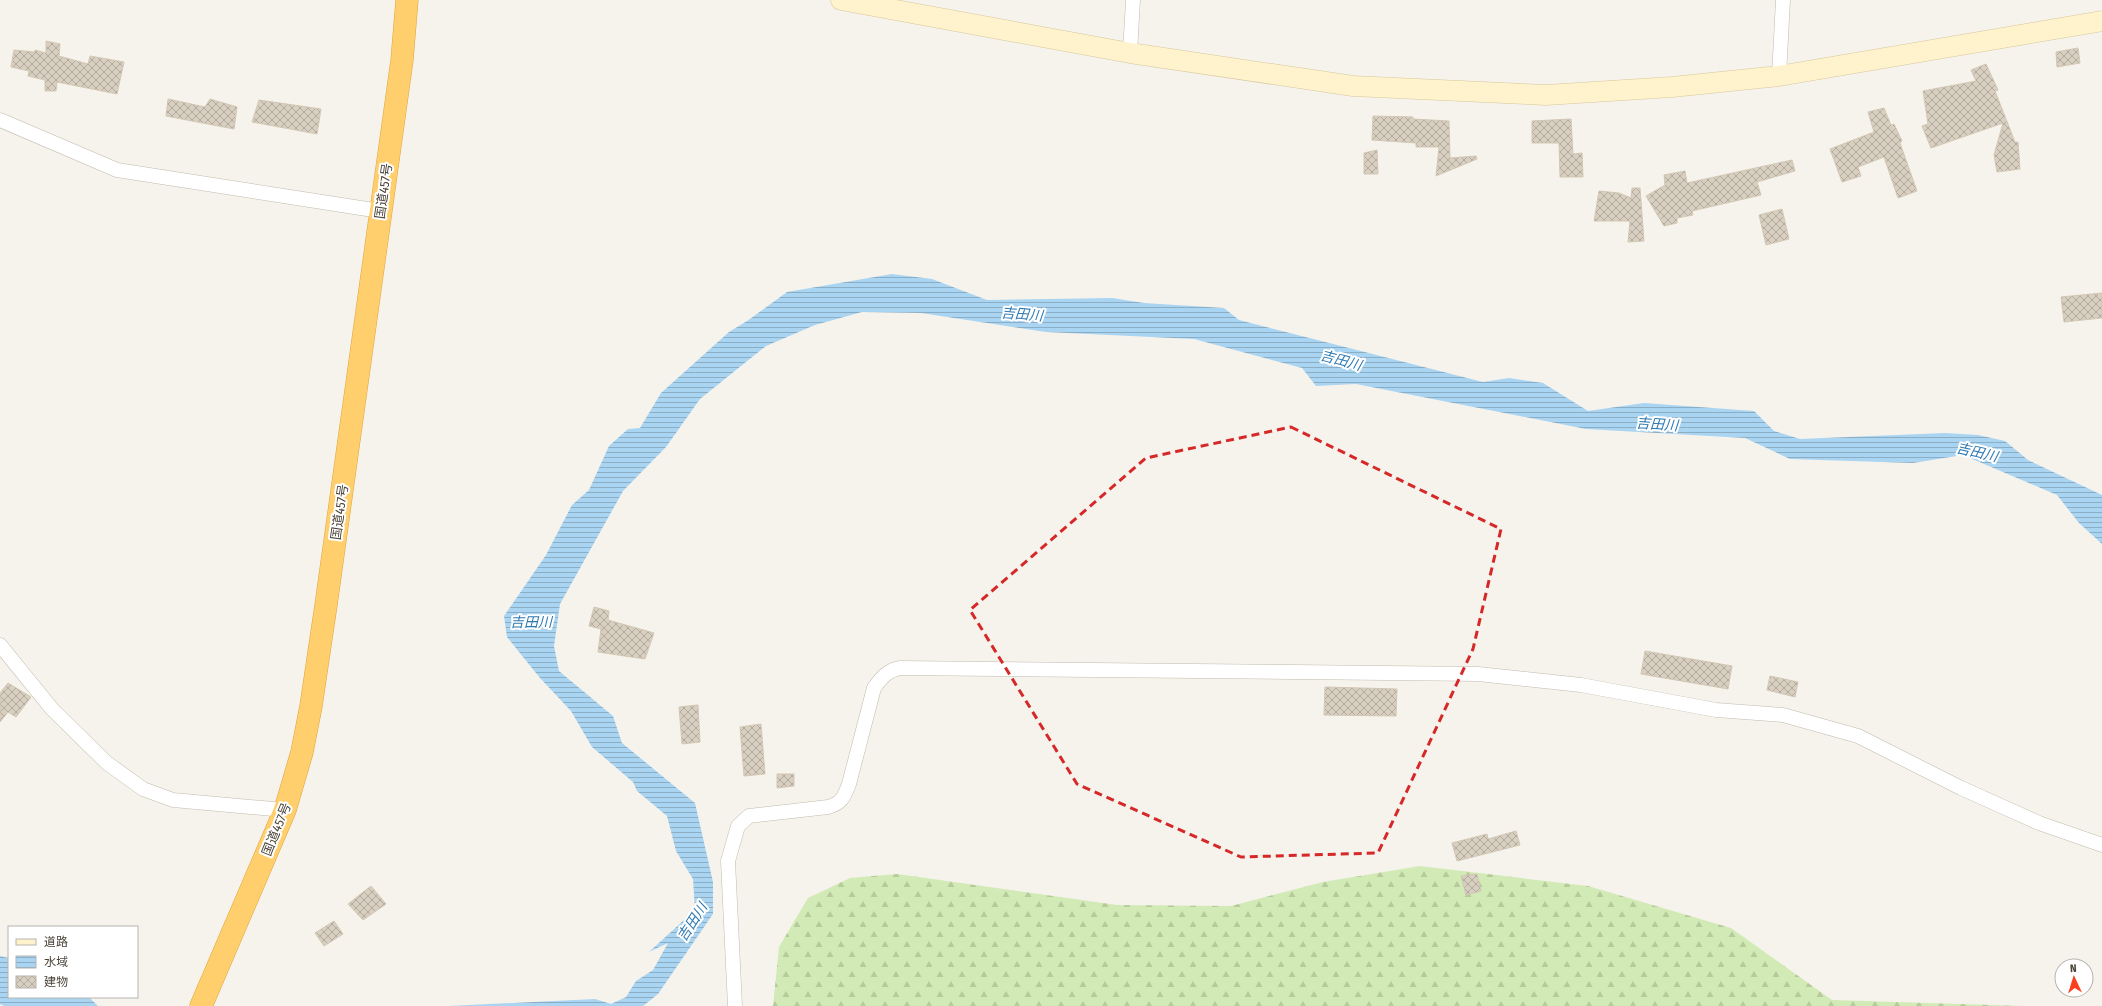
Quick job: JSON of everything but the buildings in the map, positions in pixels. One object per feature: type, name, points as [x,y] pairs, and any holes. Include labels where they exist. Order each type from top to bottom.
[{"type":"highway","name":"国道457号","points":[[205,996],[285,810],[302,752],[311,706],[402,60],[407,0]]},
{"type":"street","points":[[841,0],[1130,54],[1353,86],[1546,95],[1672,87],[1779,76],[2102,21]]},
{"type":"street","points":[[1130,54],[1133,0]]},
{"type":"street","points":[[1779,76],[1783,0]]},
{"type":"street","points":[[0,120],[116,170],[380,211]]},
{"type":"street","points":[[0,645],[52,710],[107,763],[143,788],[173,800],[285,810]]},
{"type":"street","points":[[735,1006],[728,861],[738,826],[749,816],[828,807],[840,803],[844,798],[849,784],[874,688],[882,677],[892,669],[900,668],[1478,674],[1581,685],[1716,710],[1783,715],[1858,736],[1961,788],[2032,820],[2102,845]]},
{"type":"highlighted area","points":[[1291,427],[1501,529],[1473,649],[1378,853],[1241,857],[1077,784],[970,610],[1146,458]]},
{"type":"green space","points":[[1420,866],[1588,886],[1731,928],[1832,1000],[2024,1006],[773,1006],[779,947],[808,898],[850,878],[897,874],[1117,905],[1231,906],[1323,882]]},
{"type":"water","name":"吉田川","points":[[892,274],[932,279],[987,300],[1112,298],[1144,303],[1224,308],[1239,320],[1483,382],[1509,378],[1543,383],[1588,411],[1644,403],[1754,411],[1774,431],[1800,439],[1945,433],[1978,435],[2005,441],[2028,460],[2102,495],[2102,544],[2079,523],[2057,495],[1963,455],[1913,463],[1790,459],[1745,438],[1586,429],[1356,384],[1316,386],[1302,368],[1194,339],[1046,332],[921,313],[862,312],[815,325],[766,346],[700,399],[666,447],[623,491],[560,604],[554,646],[559,671],[613,716],[622,743],[695,803],[713,882],[713,914],[658,994],[643,1006],[449,1006],[595,999],[611,1004],[626,997],[636,981],[653,970],[668,943],[649,952],[695,910],[693,879],[676,851],[667,816],[637,791],[633,782],[592,747],[571,711],[540,678],[507,637],[504,616],[546,555],[572,505],[589,490],[609,446],[628,429],[640,428],[661,393],[729,332],[787,292]]},
{"type":"water","points":[[0,956],[8,958],[8,998],[90,998],[98,1006],[4,1006],[0,1004]]}]
